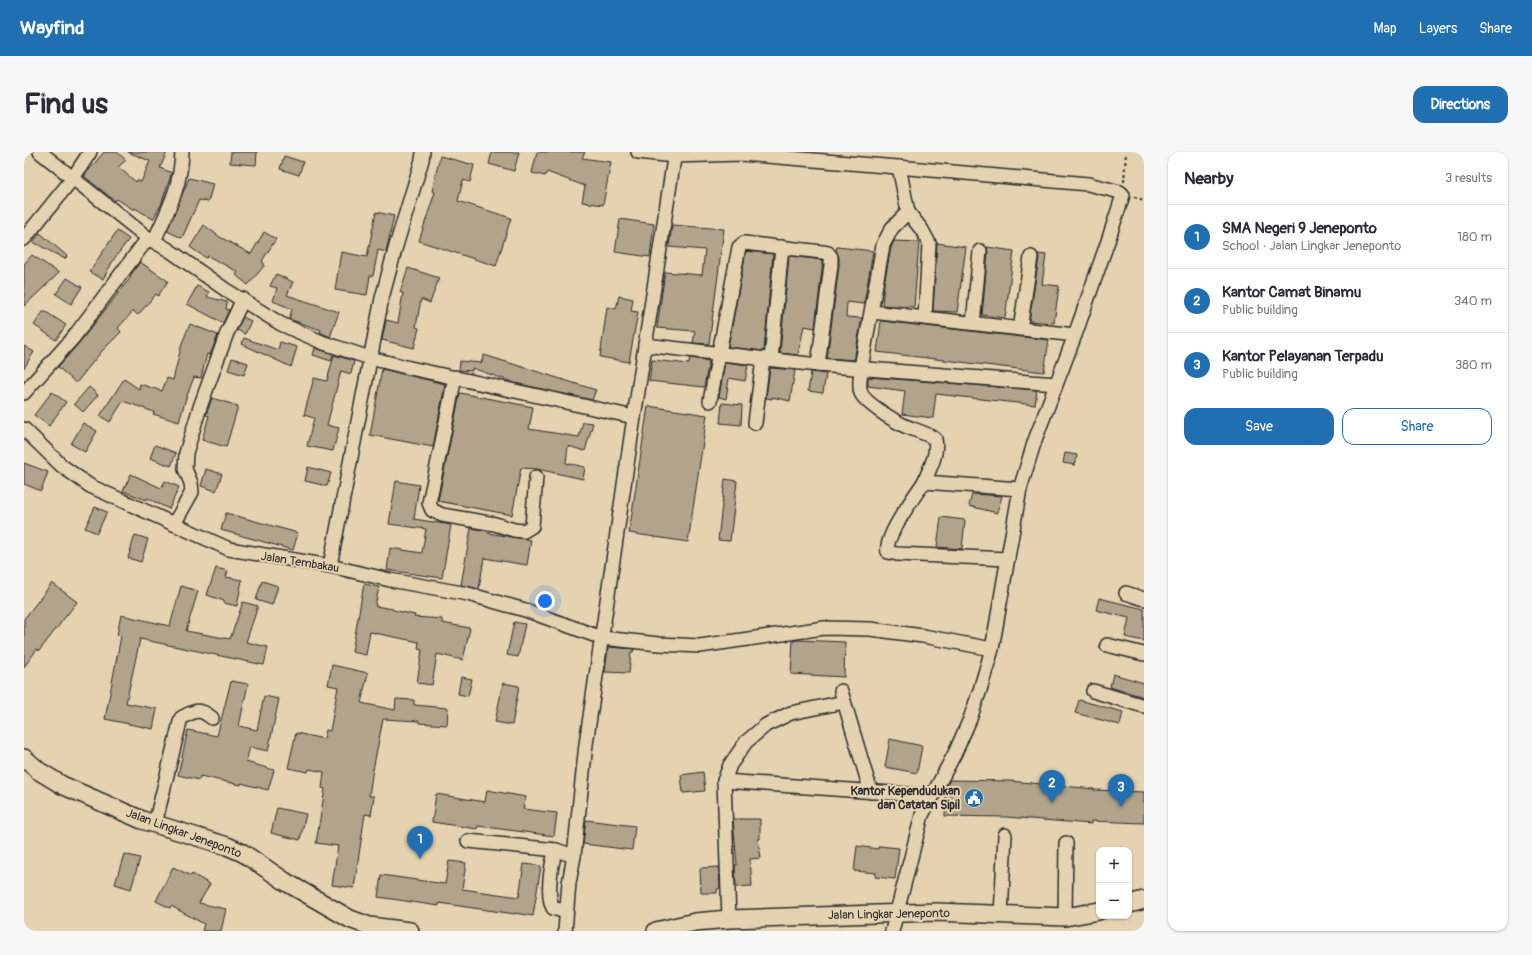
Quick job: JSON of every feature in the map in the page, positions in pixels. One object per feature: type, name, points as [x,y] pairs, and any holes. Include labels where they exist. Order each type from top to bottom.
[{"type":"main road","name":"Jalan Lingkar Jeneponto","points":[[24,758],[40,771],[62,785],[142,820],[243,853],[286,882],[350,919],[369,926],[410,931]]},
{"type":"main road","points":[[1132,903],[1144,900]]},
{"type":"main road","name":"Jalan Lingkar Jeneponto","points":[[656,931],[695,922],[729,919],[942,912],[1065,917],[1096,912]]},
{"type":"street","points":[[40,152],[151,240],[170,250],[194,268],[281,324],[324,343],[370,358],[634,417]]},
{"type":"street","points":[[24,239],[73,178],[90,152]]},
{"type":"street","points":[[24,393],[73,338],[151,240],[177,190],[182,169],[182,152]]},
{"type":"street","points":[[330,566],[386,283],[424,152]]},
{"type":"street","points":[[638,152],[674,154],[741,154],[899,167],[1088,184],[1123,194],[1111,234],[1075,335],[1035,440],[1020,489],[992,649],[970,719],[955,753],[922,815],[898,913],[892,931]]},
{"type":"street","points":[[564,931],[586,744],[674,154]]},
{"type":"street","points":[[899,167],[908,212],[922,230],[929,243],[925,318]]},
{"type":"street","points":[[908,212],[892,228],[882,245],[872,312],[861,368],[860,386],[861,394],[868,401],[904,425],[927,434],[935,439],[936,452],[924,482],[901,516],[887,545],[888,552],[897,554],[1008,559]]},
{"type":"street","points":[[710,401],[739,247],[746,243],[828,253],[831,257],[818,364]]},
{"type":"street","points":[[755,423],[767,359],[782,247]]},
{"type":"street","points":[[973,322],[980,251]]},
{"type":"street","points":[[1020,328],[1031,257]]},
{"type":"street","points":[[174,524],[192,492],[192,483],[185,469],[186,453],[200,407],[227,333],[243,299]]},
{"type":"street","points":[[872,312],[973,322],[1075,335]]},
{"type":"street","points":[[645,345],[818,364],[1056,384]]},
{"type":"street","points":[[455,377],[440,452],[430,492],[429,503],[432,510],[442,515],[476,520],[514,530],[524,530],[532,526],[536,477]]},
{"type":"street","name":"Jalan Tembakau","points":[[24,429],[62,466],[90,486],[229,549],[330,566],[390,580],[468,594],[525,610],[602,638],[659,644],[700,646],[824,628],[840,628],[878,630],[922,636],[992,649]]},
{"type":"street","points":[[924,482],[1020,489]]},
{"type":"street","points":[[1126,593],[1144,599]]},
{"type":"street","points":[[1107,644],[1144,654]]},
{"type":"street","points":[[1093,691],[1144,706]]},
{"type":"street","points":[[729,919],[724,782],[730,765],[746,742],[766,725],[791,713],[842,696],[871,792]]},
{"type":"street","points":[[155,824],[180,718],[194,711],[205,712],[212,718]]},
{"type":"street","points":[[724,782],[933,796]]},
{"type":"street","points":[[1001,915],[1005,835]]},
{"type":"street","points":[[468,841],[556,850],[574,856]]},
{"type":"street","points":[[1065,917],[1066,843]]},
{"type":"street","points":[[556,850],[550,882],[550,903],[553,908],[566,912]]},
{"type":"path","points":[[1123,194],[1126,152]]},
{"type":"building","points":[[104,152],[117,152],[126,160],[118,167],[136,182],[137,180],[141,182],[150,161],[128,152],[167,152],[160,168],[172,173],[161,205],[153,219],[135,208],[134,210],[117,199],[115,201],[84,176]]},
{"type":"building","points":[[231,152],[257,152],[256,165],[230,163]]},
{"type":"building","points":[[492,152],[519,152],[514,171],[489,164]]},
{"type":"building","points":[[537,152],[585,152],[582,158],[611,162],[603,205],[582,202],[585,186],[547,172],[545,176],[532,173]]},
{"type":"building","points":[[284,156],[303,162],[299,175],[280,169]]},
{"type":"building","points":[[440,156],[474,165],[470,182],[463,180],[458,201],[511,218],[496,266],[419,241],[435,192],[432,191]]},
{"type":"building","points":[[189,178],[213,184],[208,202],[199,200],[182,238],[167,231]]},
{"type":"building","points":[[376,212],[394,216],[386,252],[378,250],[373,276],[370,276],[367,295],[335,290],[341,252],[367,257]]},
{"type":"building","points":[[620,219],[654,224],[650,257],[615,252]]},
{"type":"building","points":[[204,225],[220,237],[251,254],[264,232],[276,239],[262,261],[264,266],[248,285],[236,275],[238,272],[208,256],[206,258],[190,247]]},
{"type":"building","points":[[672,225],[724,229],[709,344],[693,343],[695,331],[657,328],[665,272],[702,275],[705,250],[669,247]]},
{"type":"building","points":[[117,231],[129,239],[114,259],[103,279],[89,272]]},
{"type":"building","points":[[40,233],[67,256],[65,259],[33,242]]},
{"type":"building","points":[[894,241],[919,242],[914,307],[882,305],[884,284],[891,248]]},
{"type":"building","points":[[937,243],[966,247],[957,312],[933,311]]},
{"type":"building","points":[[837,247],[873,251],[864,304],[847,302],[846,317],[862,318],[854,360],[827,358],[839,266],[839,257],[836,250]]},
{"type":"building","points":[[987,247],[1014,251],[1005,318],[982,315],[988,252]]},
{"type":"building","points":[[746,251],[773,254],[764,351],[728,347]]},
{"type":"building","points":[[1038,254],[1046,255],[1042,284],[1059,286],[1054,323],[1029,321],[1039,258]]},
{"type":"building","points":[[32,255],[59,273],[24,306],[24,264]]},
{"type":"building","points":[[789,256],[823,260],[815,328],[804,326],[798,355],[780,353]]},
{"type":"building","points":[[140,262],[168,281],[158,296],[156,294],[138,315],[133,311],[118,328],[121,332],[101,352],[76,383],[58,367],[131,277],[130,276]]},
{"type":"building","points":[[408,268],[439,278],[430,303],[421,299],[416,327],[419,328],[414,348],[382,340],[386,320],[398,323],[403,293],[400,292]]},
{"type":"building","points":[[276,274],[293,282],[287,295],[339,312],[330,337],[320,332],[321,330],[289,319],[292,309],[273,301],[277,288],[270,286]]},
{"type":"building","points":[[67,278],[82,287],[71,304],[56,294]]},
{"type":"building","points":[[197,286],[209,292],[207,297],[227,302],[226,309],[229,310],[223,323],[187,304]]},
{"type":"building","points":[[619,296],[633,299],[631,311],[638,312],[629,362],[600,357],[607,307],[616,309]]},
{"type":"building","points":[[43,312],[46,312],[66,325],[56,340],[34,325]]},
{"type":"building","points":[[243,317],[251,321],[245,334],[237,330]]},
{"type":"building","points":[[881,321],[1049,340],[1044,372],[877,352]]},
{"type":"building","points":[[190,324],[218,335],[210,355],[207,354],[201,378],[194,377],[179,422],[153,414],[154,412],[123,401],[110,422],[100,416],[124,379],[139,389],[140,384],[162,391],[167,378],[173,380],[182,343]]},
{"type":"building","points":[[244,338],[278,350],[280,342],[297,347],[291,367],[242,344]]},
{"type":"building","points":[[24,346],[34,352],[24,368]]},
{"type":"building","points":[[315,348],[333,354],[331,361],[313,355]]},
{"type":"building","points":[[334,355],[354,361],[351,374],[341,371],[327,425],[339,428],[333,451],[307,446],[314,418],[304,415],[314,378],[327,381]]},
{"type":"building","points":[[484,355],[596,390],[592,400],[515,383],[472,368],[472,371],[459,370],[460,361],[481,363]]},
{"type":"building","points":[[232,358],[248,363],[244,375],[228,370]]},
{"type":"building","points":[[690,358],[709,361],[704,387],[649,381],[652,360],[689,364]]},
{"type":"building","points":[[725,362],[748,365],[745,381],[729,378],[726,399],[719,397]]},
{"type":"building","points":[[770,368],[795,370],[790,401],[772,397],[772,399],[766,398]]},
{"type":"building","points":[[382,369],[445,384],[433,447],[370,435]]},
{"type":"building","points":[[811,372],[826,374],[823,393],[808,391]]},
{"type":"building","points":[[868,377],[1037,390],[1035,405],[936,394],[933,418],[902,414],[905,391],[868,386]]},
{"type":"building","points":[[89,387],[98,395],[83,412],[74,404]]},
{"type":"building","points":[[52,392],[66,402],[49,426],[34,415]]},
{"type":"building","points":[[460,393],[533,407],[529,429],[579,437],[583,422],[593,423],[585,451],[568,446],[566,463],[585,467],[583,479],[537,469],[521,468],[512,515],[438,501]]},
{"type":"building","points":[[212,398],[238,406],[226,447],[202,440],[209,416],[206,415]]},
{"type":"building","points":[[722,403],[742,405],[741,425],[720,423]]},
{"type":"building","points":[[648,406],[707,415],[688,542],[629,533]]},
{"type":"building","points":[[83,423],[97,431],[85,452],[71,444]]},
{"type":"building","points":[[155,445],[176,453],[171,466],[150,458]]},
{"type":"building","points":[[1065,453],[1077,455],[1075,465],[1063,463]]},
{"type":"building","points":[[24,463],[48,472],[41,491],[24,484]]},
{"type":"building","points":[[308,467],[331,473],[327,486],[305,481]]},
{"type":"building","points":[[206,469],[222,474],[216,491],[201,486]]},
{"type":"building","points":[[131,474],[161,488],[165,481],[179,487],[169,509],[147,498],[146,500],[123,491]]},
{"type":"building","points":[[725,479],[737,481],[730,541],[718,540]]},
{"type":"building","points":[[396,481],[419,485],[414,519],[451,525],[442,578],[387,570],[390,548],[422,553],[426,529],[389,524]]},
{"type":"building","points":[[972,494],[1002,496],[997,513],[969,506]]},
{"type":"building","points":[[95,507],[107,512],[97,533],[85,528]]},
{"type":"building","points":[[226,513],[298,533],[293,550],[221,530]]},
{"type":"building","points":[[941,517],[965,520],[962,549],[937,547]]},
{"type":"building","points":[[471,528],[488,531],[488,533],[531,540],[527,565],[484,558],[479,589],[461,585]]},
{"type":"building","points":[[135,535],[148,539],[141,562],[128,558]]},
{"type":"building","points":[[216,568],[228,571],[226,577],[242,580],[237,606],[224,603],[224,601],[207,595]]},
{"type":"building","points":[[262,581],[278,586],[272,605],[256,600]]},
{"type":"building","points":[[52,583],[77,602],[39,651],[37,649],[24,667],[24,619]]},
{"type":"building","points":[[364,584],[379,587],[375,606],[415,615],[414,617],[442,619],[442,623],[470,628],[463,660],[437,654],[432,685],[417,683],[422,650],[418,649],[419,642],[370,632],[366,655],[352,652]]},
{"type":"building","points":[[181,586],[198,591],[186,631],[230,639],[243,602],[258,606],[246,642],[268,647],[264,665],[140,639],[126,703],[157,709],[153,729],[105,719],[121,636],[117,635],[121,615],[170,626]]},
{"type":"building","points":[[1099,598],[1144,609],[1144,641],[1125,637],[1129,618],[1096,610]]},
{"type":"building","points":[[514,622],[525,624],[518,657],[507,655]]},
{"type":"building","points":[[793,641],[845,642],[844,677],[791,674]]},
{"type":"building","points":[[608,647],[634,649],[633,652],[631,652],[629,673],[605,672]]},
{"type":"building","points":[[332,665],[368,673],[361,703],[395,710],[396,699],[414,700],[414,705],[448,708],[447,725],[419,723],[419,721],[383,719],[369,796],[374,796],[371,815],[365,814],[354,888],[332,885],[338,846],[316,843],[325,789],[322,788],[324,772],[309,769],[308,772],[288,768],[296,733],[324,739],[326,730],[330,731],[338,687],[328,685]]},
{"type":"building","points":[[1113,674],[1144,683],[1144,697],[1110,687]]},
{"type":"building","points":[[461,677],[472,679],[468,696],[458,694]]},
{"type":"building","points":[[231,681],[248,684],[239,726],[257,730],[264,696],[279,699],[268,751],[250,747],[246,762],[274,770],[268,790],[241,783],[241,785],[200,776],[199,780],[178,775],[188,730],[217,736]]},
{"type":"building","points":[[503,683],[519,686],[512,725],[495,722]]},
{"type":"building","points":[[1079,700],[1123,712],[1120,725],[1075,713]]},
{"type":"building","points":[[890,739],[922,746],[917,773],[885,767]]},
{"type":"building","points":[[703,772],[705,791],[683,793],[681,775]]},
{"type":"building","points":[[950,780],[1010,781],[1094,790],[1144,792],[1144,823],[1091,821],[1091,824],[1006,817],[945,816],[946,787]]},
{"type":"building","points":[[487,790],[526,797],[523,809],[557,813],[554,836],[478,826],[477,829],[432,822],[436,794],[485,802]]},
{"type":"building","points":[[277,808],[306,814],[300,840],[271,833]]},
{"type":"building","points":[[733,819],[760,819],[760,839],[758,839],[761,858],[750,859],[752,886],[736,887],[735,865],[737,865]]},
{"type":"building","points":[[586,820],[635,826],[632,850],[583,844]]},
{"type":"building","points":[[857,846],[878,849],[879,846],[899,848],[895,879],[875,877],[876,873],[854,871]]},
{"type":"building","points":[[124,854],[140,858],[131,889],[115,884]]},
{"type":"building","points":[[449,861],[466,863],[462,889],[519,897],[524,864],[541,866],[533,916],[439,903],[439,906],[378,897],[381,875],[445,884]]},
{"type":"building","points":[[173,867],[191,876],[192,874],[210,884],[199,903],[226,909],[221,931],[202,931],[204,924],[171,906],[170,908],[156,901]]},
{"type":"building","points":[[719,867],[720,888],[717,889],[717,893],[701,893],[700,868]]},
{"type":"place","name":"Kantor Kependudukan dan Catatan Sipil","points":[[974,798]]},
{"type":"place","name":"Kantor Camat Binamu","points":[[1052,803]]},
{"type":"place","name":"Kantor Pelayanan Terpadu","points":[[1121,807]]},
{"type":"place","name":"SMA Negeri 9 Jeneponto","points":[[420,859]]}]
